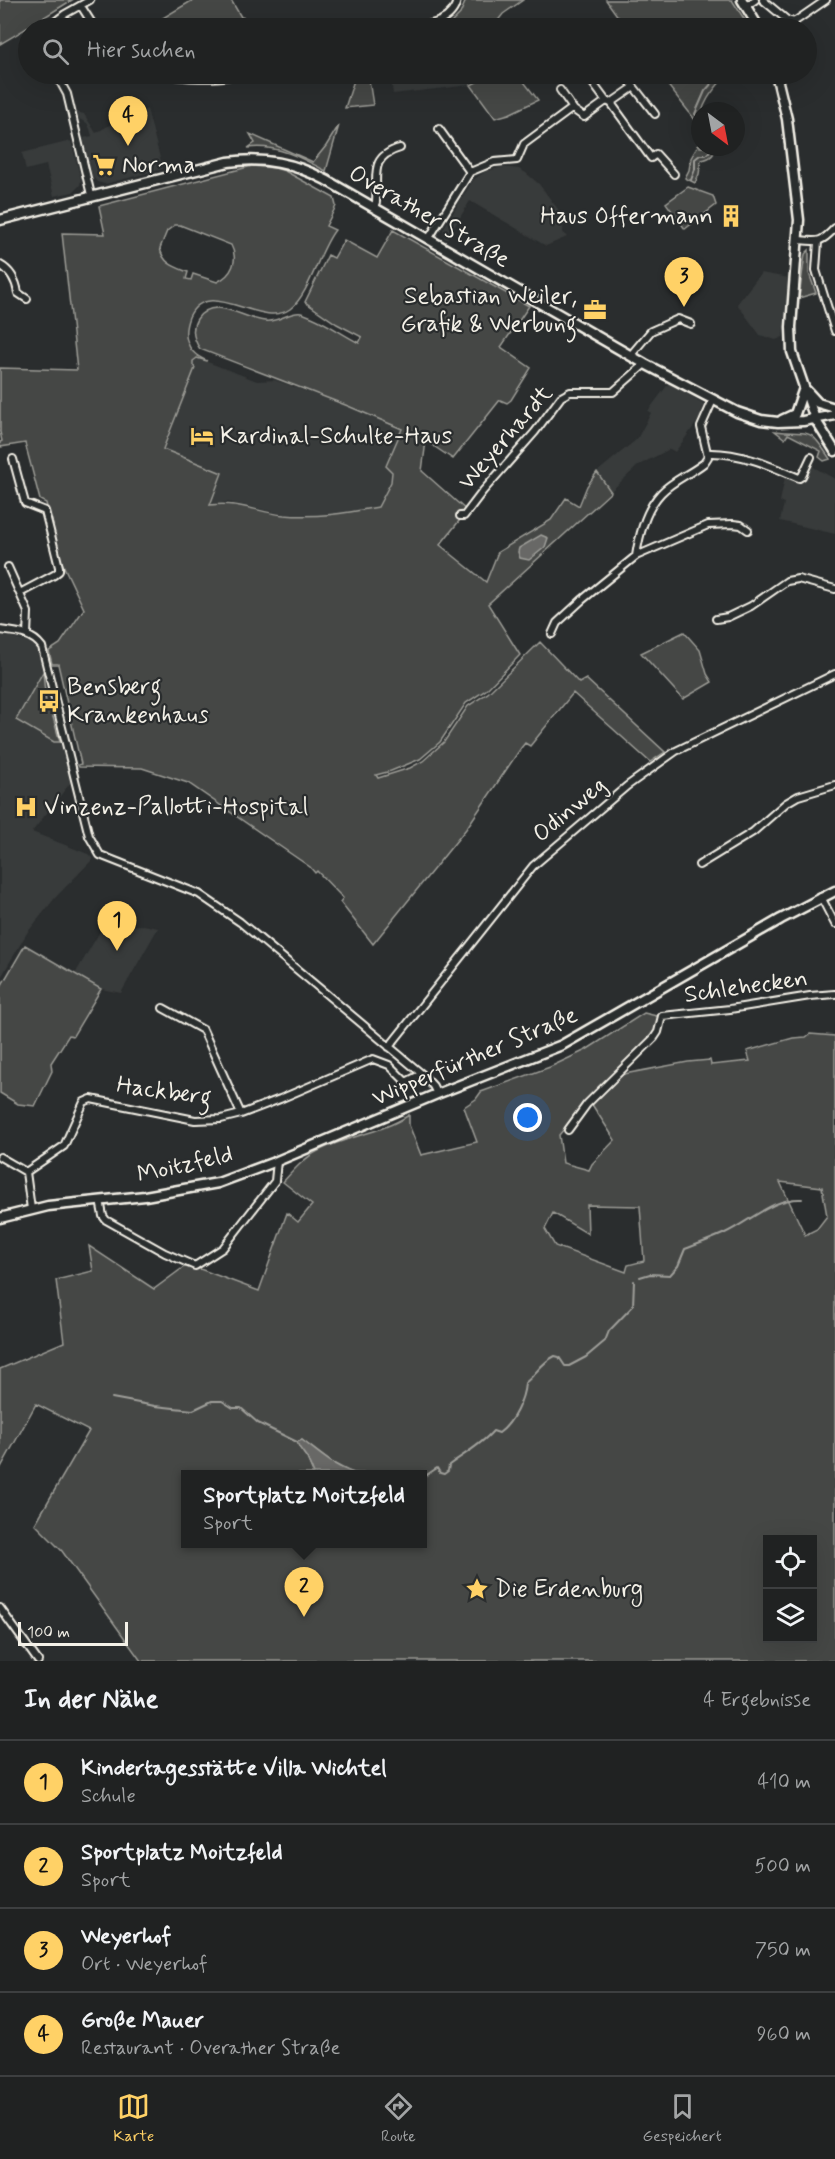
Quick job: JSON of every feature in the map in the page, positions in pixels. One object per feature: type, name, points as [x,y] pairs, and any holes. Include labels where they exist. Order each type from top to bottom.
[{"type":"main road","points":[[744,3],[753,18]]},
{"type":"main road","points":[[778,84],[787,119],[798,208],[799,240],[791,327],[792,352],[815,419],[835,450]]},
{"type":"main road","name":"Overather Straße","points":[[0,220],[228,162],[267,160],[286,163],[308,171],[374,207],[630,356],[713,400],[748,416],[778,422],[835,415]]},
{"type":"main road","points":[[804,388],[818,403],[835,408]]},
{"type":"main road","points":[[778,422],[795,414],[804,388]]},
{"type":"main road","name":"Wipperfürther Straße","points":[[277,1161],[436,1094],[562,1045],[771,924],[835,891]]},
{"type":"main road","name":"Moitzfeld","points":[[0,1218],[31,1209],[145,1196],[218,1183],[277,1161]]},
{"type":"street","points":[[60,18],[90,0]]},
{"type":"street","points":[[445,18],[456,8],[457,0]]},
{"type":"street","points":[[744,3],[755,0]]},
{"type":"street","points":[[763,0],[785,18]]},
{"type":"street","points":[[800,18],[826,0]]},
{"type":"street","points":[[81,6],[89,18]]},
{"type":"street","points":[[62,84],[67,94],[91,195]]},
{"type":"street","points":[[594,84],[651,158],[656,154],[674,174]]},
{"type":"street","points":[[632,84],[656,114]]},
{"type":"street","points":[[560,90],[574,110],[584,117],[634,87]]},
{"type":"street","points":[[429,238],[470,172],[494,162],[517,160],[524,144],[570,110],[574,110]]},
{"type":"street","points":[[439,129],[470,172]]},
{"type":"street","points":[[374,207],[377,166],[384,156],[400,148]]},
{"type":"street","points":[[799,240],[818,242],[835,228]]},
{"type":"street","points":[[818,242],[816,270],[835,331]]},
{"type":"street","points":[[0,265],[9,270],[17,285],[18,293],[27,299]]},
{"type":"street","points":[[630,356],[651,331],[678,320],[691,324]]},
{"type":"street","name":"Weyerhardt","points":[[460,516],[464,516],[535,432],[561,396],[570,392],[613,392],[645,364]]},
{"type":"street","points":[[636,556],[647,517],[660,494],[704,463],[708,453],[701,427],[713,400]]},
{"type":"street","points":[[708,453],[734,456],[776,467],[799,478],[811,457]]},
{"type":"street","points":[[13,459],[25,503],[45,511],[59,567],[59,571],[54,575],[20,592]]},
{"type":"street","points":[[552,634],[557,623],[636,556],[708,525],[741,525],[748,530]]},
{"type":"street","points":[[8,567],[29,617],[27,634]]},
{"type":"street","points":[[716,619],[728,617],[751,606],[787,581],[798,579],[835,589]]},
{"type":"street","points":[[0,630],[27,634],[39,642],[44,653],[89,836],[100,855],[199,894],[240,922],[422,1074],[433,1086],[436,1094]]},
{"type":"street","name":"Odinweg","points":[[389,1047],[519,881],[563,838],[653,766],[676,751],[835,674]]},
{"type":"street","points":[[699,865],[753,832],[786,803],[798,796],[835,785]]},
{"type":"street","points":[[822,897],[835,924]]},
{"type":"street","name":"Schlehecken","points":[[568,1130],[587,1104],[654,1038],[662,1016],[835,994]]},
{"type":"street","points":[[164,1008],[203,1030],[241,1114]]},
{"type":"street","name":"Hackberg","points":[[27,1172],[64,1146],[84,1102],[91,1099],[195,1119],[221,1119],[241,1114],[374,1059],[389,1065],[406,1082],[422,1074]]},
{"type":"street","points":[[0,1157],[27,1172],[31,1209]]},
{"type":"street","points":[[100,1200],[106,1220],[165,1253],[195,1266],[223,1248],[275,1181],[277,1161]]},
{"type":"street","points":[[0,1608],[38,1661]]},
{"type":"shaded area","points":[[0,0],[72,0],[43,18],[18,18],[18,33],[0,44]]},
{"type":"shaded area","points":[[193,0],[231,0],[241,17],[246,18],[163,18]]},
{"type":"shaded area","points":[[466,0],[523,0],[500,18],[456,18]]},
{"type":"shaded area","points":[[606,0],[732,0],[744,18],[619,18]]},
{"type":"shaded area","points":[[353,84],[370,84],[373,105],[345,108]]},
{"type":"shaded area","points":[[392,84],[473,84],[471,85],[393,94]]},
{"type":"shaded area","points":[[526,84],[538,100],[495,118],[471,85]]},
{"type":"shaded area","points":[[667,84],[719,84],[706,102],[691,102],[691,115]]},
{"type":"shaded area","points":[[147,109],[163,169],[105,184],[97,182],[92,176],[83,138],[92,136],[90,129],[87,123],[79,119],[77,112],[84,114],[96,133],[131,112],[136,115]]},
{"type":"shaded area","points":[[339,125],[326,171],[279,150],[248,148],[255,143],[250,134],[313,162]]},
{"type":"shaded area","points":[[71,141],[81,179],[80,185],[73,192],[54,196],[46,165],[26,170],[22,153]]},
{"type":"shaded area","points":[[692,156],[711,156],[701,160],[695,183],[685,178]]},
{"type":"shaded area","points":[[252,166],[285,171],[334,198],[336,206],[326,226],[335,230],[309,283],[290,309],[278,314],[265,313],[209,301],[198,305],[189,317],[186,333],[189,346],[207,361],[197,358],[193,361],[195,368],[163,449],[222,473],[210,505],[230,504],[274,514],[296,516],[331,514],[378,507],[391,482],[392,472],[386,466],[402,429],[200,349],[193,331],[197,319],[212,308],[229,310],[265,321],[301,313],[323,322],[359,343],[362,337],[337,324],[305,302],[328,255],[334,258],[344,240],[377,258],[393,230],[529,306],[501,347],[531,368],[511,400],[507,403],[500,400],[453,459],[426,441],[422,471],[467,511],[440,545],[486,582],[498,552],[551,520],[566,498],[579,506],[587,486],[597,472],[611,492],[488,604],[520,655],[486,690],[466,703],[440,742],[420,759],[376,775],[378,778],[410,768],[423,761],[444,742],[468,706],[488,693],[540,642],[579,683],[586,679],[665,752],[650,762],[573,693],[530,746],[525,743],[521,748],[466,829],[373,944],[340,902],[343,898],[317,871],[315,873],[310,867],[188,783],[142,768],[79,767],[78,765],[81,764],[58,664],[52,664],[49,651],[60,644],[84,609],[58,554],[46,503],[40,500],[25,443],[0,447],[2,441],[0,368],[77,370],[62,233],[105,234],[99,206]],"holes":[[[175,225],[231,245],[234,261],[227,275],[217,282],[193,274],[191,280],[186,279],[188,272],[174,266],[164,258],[160,248],[167,231]]]},
{"type":"shaded area","points":[[503,167],[519,169],[539,184],[564,217],[563,232],[567,237],[546,246],[470,201],[447,239],[444,238],[443,229],[473,180],[486,171]]},
{"type":"shaded area","points":[[688,187],[713,196],[716,205],[685,229],[666,203]]},
{"type":"shaded area","points":[[809,250],[809,273],[816,293],[799,298],[805,254]]},
{"type":"shaded area","points":[[761,273],[789,278],[783,337],[776,340],[760,335],[737,304]]},
{"type":"shaded area","points":[[197,358],[257,381],[275,380],[348,406],[403,430],[387,466],[392,472],[391,482],[378,507],[320,517],[282,514],[227,502],[209,505],[163,449],[195,368],[193,361]]},
{"type":"shaded area","points":[[669,383],[704,404],[700,418],[675,452],[670,449],[639,465],[611,491],[597,472],[637,439],[651,413],[648,411]]},
{"type":"shaded area","points":[[775,431],[812,436],[830,459],[824,461],[819,457],[821,451],[788,434],[785,439]]},
{"type":"shaded area","points":[[810,465],[835,479],[835,534],[780,521],[784,503],[780,502],[786,472],[796,479]]},
{"type":"shaded area","points":[[541,535],[548,538],[545,547],[529,560],[520,558],[519,548]]},
{"type":"shaded area","points":[[684,632],[700,650],[707,674],[712,682],[683,699],[641,653]]},
{"type":"shaded area","name":"Vinzenz-Pallotti-Hospital","points":[[0,634],[27,641],[34,645],[39,653],[47,695],[45,696],[46,703],[49,703],[71,782],[32,832],[88,854],[93,859],[55,898],[27,933],[0,979]]},
{"type":"shaded area","points":[[43,672],[46,703],[49,703],[60,742],[54,742],[16,720]]},
{"type":"shaded area","points":[[116,920],[126,926],[143,925],[158,928],[121,993],[101,989],[75,974],[105,923],[112,924]]},
{"type":"shaded area","points":[[25,945],[101,989],[73,1036],[69,1035],[51,1063],[52,1071],[35,1106],[18,1104],[0,1093],[0,988]]},
{"type":"shaded area","points":[[644,1013],[661,1017],[656,1032],[584,1105],[559,1135],[563,1163],[589,1170],[615,1140],[591,1103],[619,1075],[688,1062],[710,1060],[711,1065],[750,1061],[747,1051],[793,1038],[806,1037],[810,1034],[835,1036],[835,1661],[141,1661],[62,1551],[35,1524],[89,1431],[36,1404],[0,1469],[0,1369],[64,1342],[56,1280],[93,1271],[89,1246],[154,1289],[184,1267],[200,1269],[259,1291],[287,1213],[298,1222],[312,1205],[283,1182],[299,1165],[308,1157],[329,1146],[387,1126],[409,1115],[409,1125],[421,1155],[477,1142],[464,1107],[476,1099],[481,1092],[550,1067],[586,1050]],"holes":[[[780,1182],[822,1187],[827,1216],[817,1229],[805,1235]],[[587,1205],[640,1206],[644,1261],[628,1265],[626,1272],[555,1246],[545,1229],[553,1213],[588,1234]]]},
{"type":"shaded area","points":[[302,1440],[336,1465],[347,1470],[312,1470],[297,1442]]},
{"type":"waterway","points":[[700,102],[711,84]]},
{"type":"waterway","points":[[691,180],[695,169],[695,159],[699,156]]},
{"type":"waterway","points":[[640,1277],[650,1274],[670,1275],[678,1266],[685,1249],[725,1233],[772,1206],[792,1199],[802,1199]]},
{"type":"waterway","points":[[427,1475],[437,1468],[440,1473],[444,1474],[448,1471],[449,1465],[478,1445],[493,1431],[499,1433],[504,1429],[517,1410],[525,1383],[545,1362],[555,1356],[559,1357],[565,1366],[569,1366],[586,1357],[605,1341],[609,1331],[633,1306],[634,1281]]},
{"type":"waterway","points":[[112,1398],[193,1410],[212,1401],[222,1401],[233,1408],[241,1408],[258,1423],[297,1442]]},
{"type":"place","name":"Große Mauer","points":[[128,146]]},
{"type":"place","name":"Norma","points":[[104,165]]},
{"type":"place","name":"Haus Offermann","points":[[731,216]]},
{"type":"place","name":"Weyerhof","points":[[684,307]]},
{"type":"place","name":"Sebastian Weiler, Grafik & Werbung","points":[[595,310]]},
{"type":"place","name":"Kardinal-Schulte-Haus","points":[[202,436]]},
{"type":"place","name":"Bensberg Krankenhaus","points":[[49,701]]},
{"type":"place","name":"Vinzenz-Pallotti-Hospital","points":[[26,807]]},
{"type":"place","name":"Kindertagesstätte Villa Wichtel","points":[[117,951]]},
{"type":"place","name":"Die Erdenburg","points":[[477,1589]]},
{"type":"place","name":"Sportplatz Moitzfeld","points":[[304,1617]]}]
